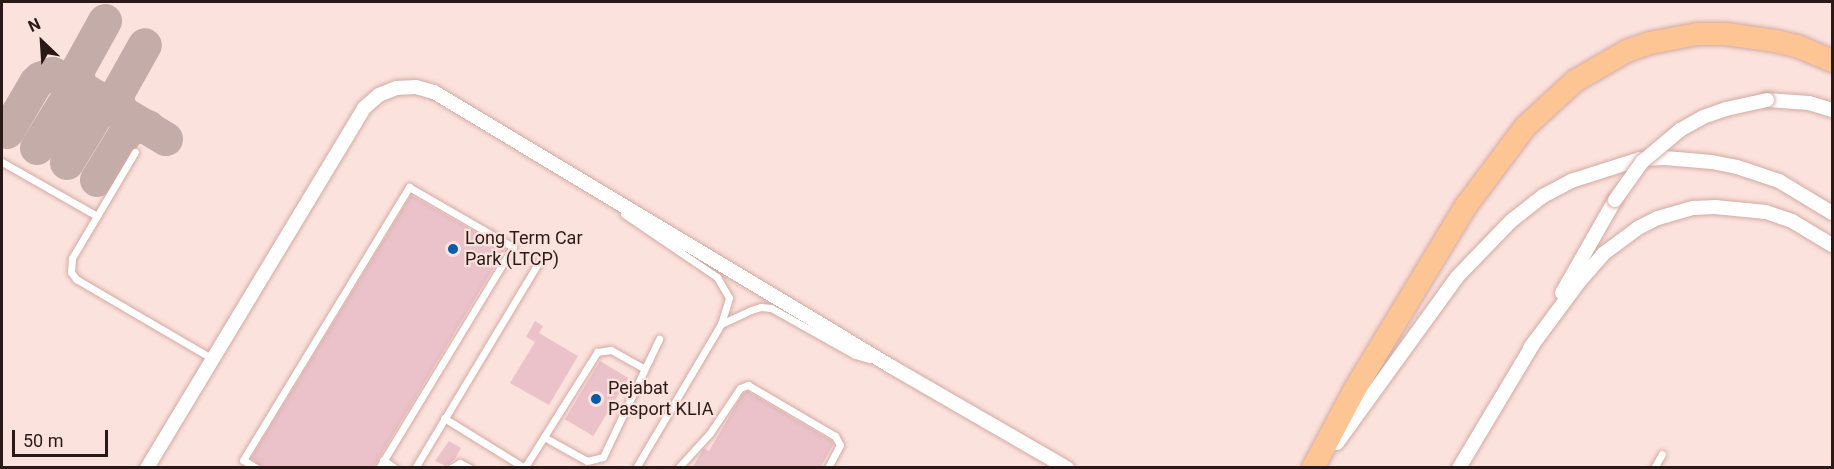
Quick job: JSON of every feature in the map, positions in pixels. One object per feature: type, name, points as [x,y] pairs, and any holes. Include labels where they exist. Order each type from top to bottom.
[{"type":"main road","points":[[1313,468],[1355,389],[1466,206],[1526,127],[1575,81],[1627,51],[1650,43],[1697,34],[1726,34],[1774,41],[1797,46],[1833,61]]},
{"type":"street","points":[[147,468],[364,108],[379,95],[396,88],[416,87],[434,92],[596,187],[892,367],[1067,468]]},
{"type":"street","points":[[1459,468],[1615,200],[1642,162],[1680,130],[1703,117],[1726,109],[1767,100],[1809,103],[1833,110]]},
{"type":"street","points":[[1320,468],[1457,277],[1511,221],[1544,196],[1570,181],[1640,159],[1665,158],[1712,162],[1737,167],[1779,181],[1833,213]]},
{"type":"street","points":[[1530,348],[1603,254],[1638,228],[1658,218],[1694,208],[1715,207],[1766,212],[1792,221],[1833,245]]},
{"type":"lane","points":[[135,152],[70,264],[73,276],[213,359]]},
{"type":"lane","points":[[2,162],[97,216]]},
{"type":"lane","points":[[256,468],[243,460],[409,187],[513,246],[379,468]]},
{"type":"lane","points":[[596,187],[623,213],[717,276],[729,298],[721,324],[636,468]]},
{"type":"lane","points":[[415,468],[540,260]]},
{"type":"lane","points":[[721,324],[761,307],[771,308],[855,355],[892,367]]},
{"type":"lane","points":[[544,437],[588,461],[603,457],[658,339]]},
{"type":"lane","points":[[444,418],[525,467],[597,352],[611,350],[643,368]]},
{"type":"lane","points":[[678,468],[710,433],[740,388],[746,385],[752,385],[835,436],[840,445],[828,468]]},
{"type":"lane","points":[[1654,468],[1662,454]]},
{"type":"lane","points":[[383,460],[395,468]]},
{"type":"lane","points":[[451,468],[460,463],[470,468]]},
{"type":"building","points":[[411,195],[505,249],[373,468],[262,468],[251,458]]},
{"type":"building","points":[[535,321],[543,326],[539,333],[578,356],[549,405],[510,383],[535,342],[526,337]]},
{"type":"building","name":"Pejabat Pasport KLIA","points":[[600,361],[628,378],[593,436],[565,419]]},
{"type":"building","points":[[747,391],[832,441],[833,445],[820,468],[692,468],[704,448],[709,451],[742,395]]},
{"type":"building","points":[[449,441],[461,448],[455,459],[446,466],[435,461]]},
{"type":"taxiway","points":[[83,89],[77,79],[78,70],[105,21]]},
{"type":"taxiway","points":[[123,113],[118,104],[117,95],[145,45]]},
{"type":"taxiway","points":[[7,132],[36,83],[53,74],[83,89],[166,139]]},
{"type":"taxiway","points":[[37,148],[69,96],[77,92],[89,93]]},
{"type":"taxiway","points":[[67,163],[97,114],[106,109],[118,110]]},
{"type":"taxiway","points":[[97,180],[127,131],[139,126],[148,127]]},
{"type":"place","name":"Long Term Car Park (LTCP)","points":[[453,249]]},
{"type":"place","name":"Pejabat Pasport KLIA","points":[[596,399]]}]
